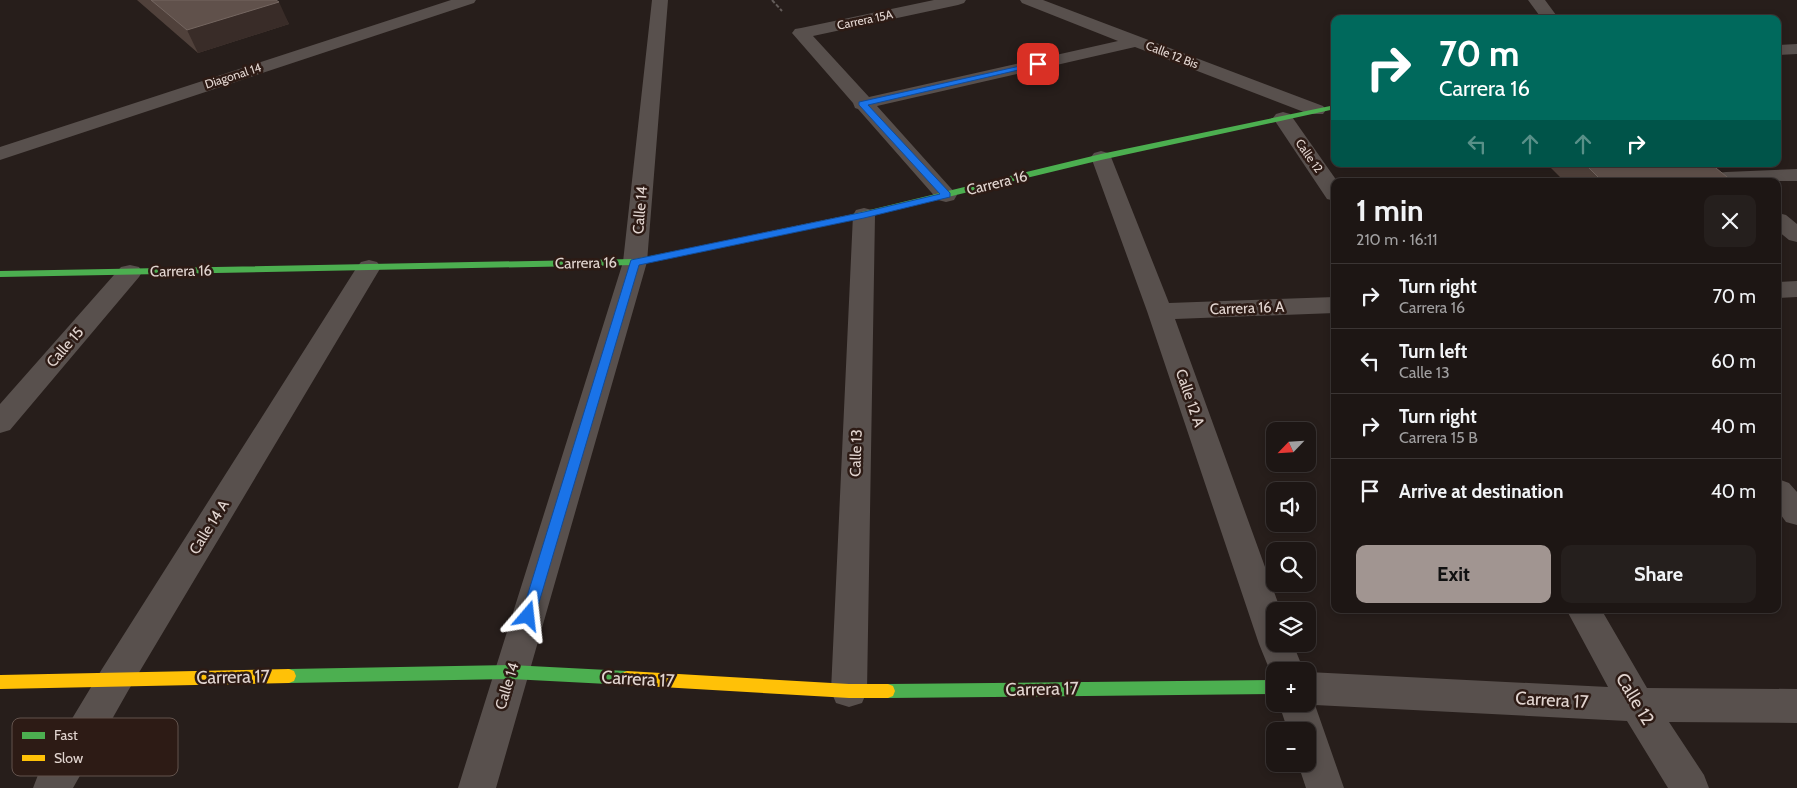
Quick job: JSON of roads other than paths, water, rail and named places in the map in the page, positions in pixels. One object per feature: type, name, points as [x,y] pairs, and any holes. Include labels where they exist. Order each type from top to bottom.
[{"type":"street","name":"Diagonal 14","points":[[0,154],[468,0]]},
{"type":"street","name":"Calle 14","points":[[477,788],[634,262],[660,0]]},
{"type":"street","name":"Carrera 15A","points":[[862,104],[800,33],[958,0]]},
{"type":"street","name":"Calle 12 Bis","points":[[1028,0],[1316,110]]},
{"type":"street","points":[[1536,0],[1548,15]]},
{"type":"street","points":[[946,195],[862,104],[1135,42]]},
{"type":"street","points":[[1781,50],[1797,49]]},
{"type":"street","name":"Carrera 16","points":[[0,274],[634,262],[864,215],[1101,158],[1331,107]]},
{"type":"street","name":"Calle 12","points":[[1283,118],[1331,188]]},
{"type":"street","name":"Calle 12 A","points":[[1101,158],[1160,311],[1266,613]]},
{"type":"street","points":[[1713,167],[1726,178]]},
{"type":"street","points":[[1756,178],[1797,175]]},
{"type":"street","name":"Calle 13","points":[[849,691],[864,215]]},
{"type":"street","points":[[1781,223],[1797,236]]},
{"type":"street","name":"Calle 14 A","points":[[93,718],[369,267]]},
{"type":"street","name":"Calle 15","points":[[0,423],[130,272]]},
{"type":"street","points":[[1781,290],[1797,289]]},
{"type":"street","name":"Carrera 16 A","points":[[1160,311],[1331,305]]},
{"type":"street","points":[[1781,494],[1797,513]]},
{"type":"street","name":"Calle 12","points":[[1585,613],[1637,705],[1690,788]]},
{"type":"street","name":"Carrera 17","points":[[0,682],[511,672],[849,691],[1266,687]]},
{"type":"street","name":"Carrera 17","points":[[1316,688],[1637,705],[1797,706]]},
{"type":"street","points":[[1316,760],[1325,788]]},
{"type":"street","name":"Calle 14 A","points":[[52,788],[59,776]]}]
